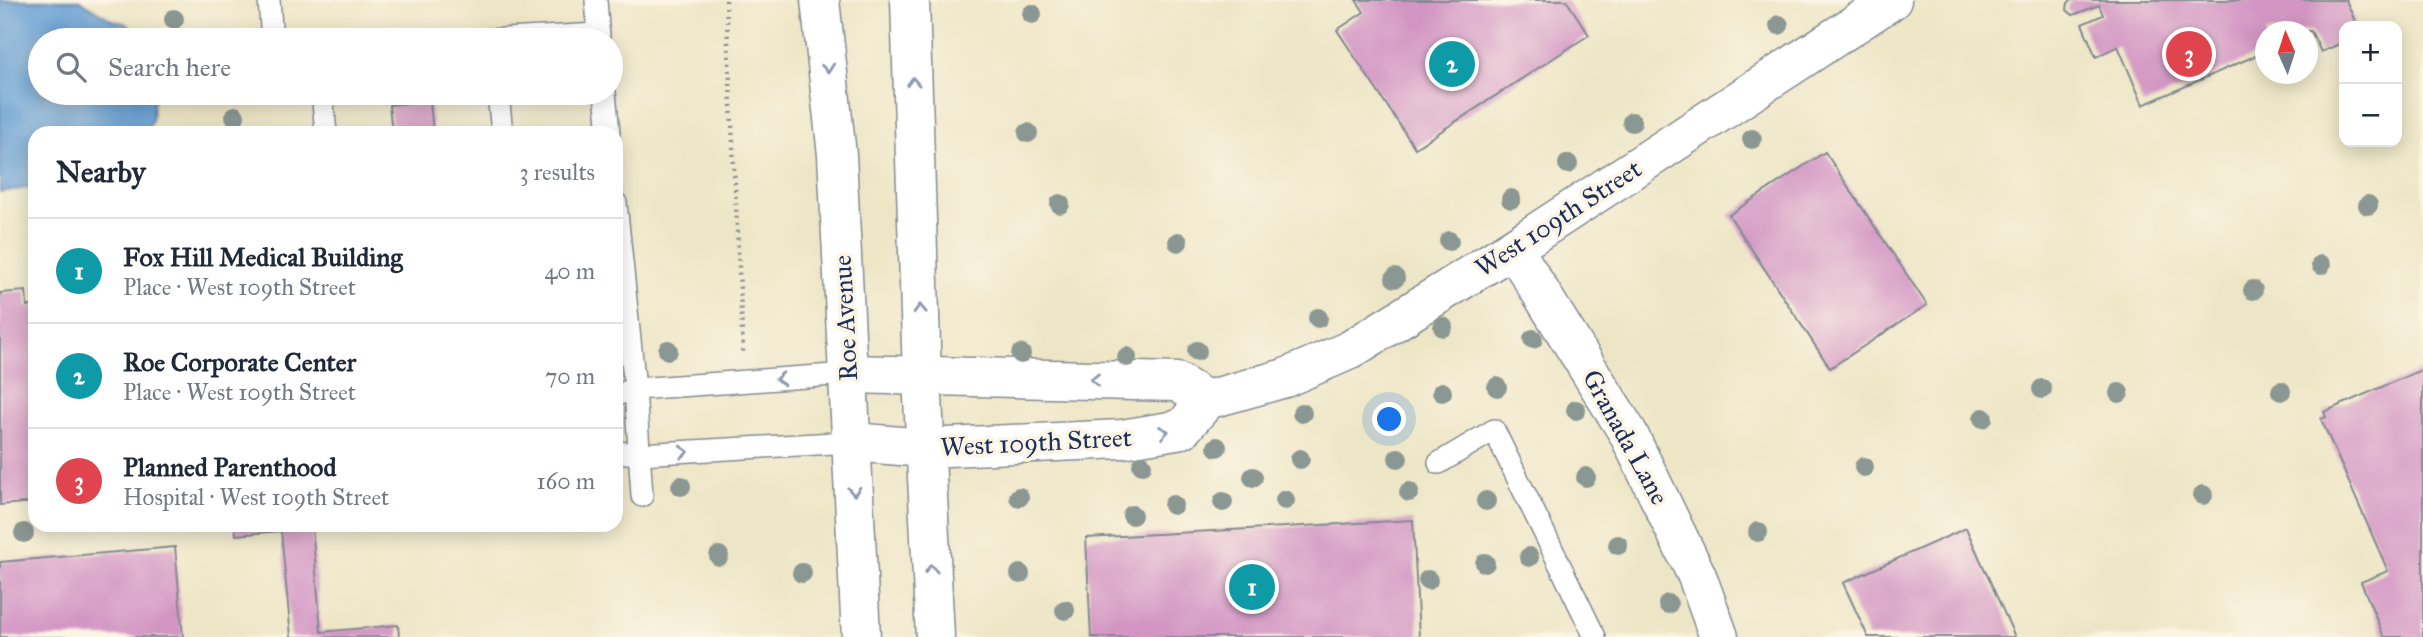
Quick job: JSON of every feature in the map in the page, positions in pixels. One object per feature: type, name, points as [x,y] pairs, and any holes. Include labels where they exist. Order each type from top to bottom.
[{"type":"street","name":"Roe Avenue","points":[[820,0],[837,155],[861,637]]},
{"type":"street","points":[[910,0],[922,377],[934,637]]},
{"type":"street","name":"West 109th Street","points":[[852,442],[925,448],[1122,439],[1182,429],[1207,400],[1285,378],[1350,350],[1513,248],[1892,0]]},
{"type":"street","name":"Granada Lane","points":[[1513,248],[1628,433],[1697,576],[1719,637]]},
{"type":"street","points":[[848,374],[1177,382],[1207,400]]},
{"type":"lane","points":[[269,0],[271,28]]},
{"type":"lane","points":[[596,0],[598,28]]},
{"type":"lane","points":[[323,105],[325,126]]},
{"type":"lane","points":[[499,105],[501,126]]},
{"type":"lane","points":[[606,105],[608,126]]},
{"type":"lane","points":[[623,335],[626,392],[639,454],[642,496]]},
{"type":"lane","points":[[626,392],[848,374]]},
{"type":"lane","points":[[1439,463],[1494,430],[1595,637]]},
{"type":"lane","points":[[623,453],[639,454],[852,442]]},
{"type":"path","points":[[726,0],[743,361]]},
{"type":"water","points":[[0,0],[80,0],[112,20],[127,24],[132,28],[28,28],[28,105],[153,105],[149,126],[28,126],[28,188],[0,192]]},
{"type":"building","points":[[1356,0],[1566,0],[1589,35],[1415,148],[1337,30],[1364,12]]},
{"type":"building","points":[[2071,0],[2346,0],[2355,21],[2339,21],[2339,44],[2321,52],[2318,46],[2318,21],[2255,21],[2255,56],[2143,105],[2118,46],[2096,57],[2082,24],[2103,15],[2099,5],[2073,15],[2067,10]]},
{"type":"building","points":[[389,105],[430,105],[432,126],[391,126]]},
{"type":"building","points":[[1825,152],[1927,305],[1830,368],[1729,215]]},
{"type":"building","points":[[26,291],[28,503],[0,505],[0,293]]},
{"type":"building","points":[[2423,369],[2423,637],[2384,637],[2361,582],[2388,571],[2321,419],[2326,417],[2324,412]]},
{"type":"building","points":[[1413,520],[1419,637],[1091,637],[1086,538]]},
{"type":"building","points":[[1966,528],[2015,637],[1868,637],[1843,583]]},
{"type":"building","points":[[236,532],[270,532],[236,535]]},
{"type":"building","points":[[281,532],[313,532],[321,632],[398,625],[399,637],[291,637]]},
{"type":"building","points":[[175,547],[183,637],[0,637],[0,562]]},
{"type":"place","name":"Planned Parenthood","points":[[2189,54]]},
{"type":"place","name":"Roe Corporate Center","points":[[1452,64]]},
{"type":"place","name":"Fox Hill Medical Building","points":[[1252,587]]}]
